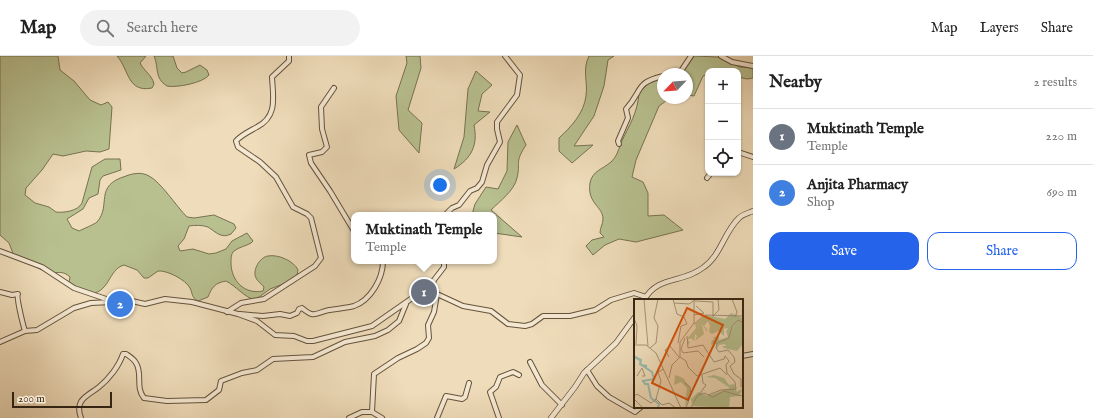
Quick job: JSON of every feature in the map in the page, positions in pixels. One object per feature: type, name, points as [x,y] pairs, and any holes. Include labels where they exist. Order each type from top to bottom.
[{"type":"street","points":[[226,312],[241,304],[264,299],[315,266],[321,258],[311,218],[307,214],[293,207],[276,177],[260,162],[236,144],[238,139],[260,126],[272,111],[274,107],[272,77],[289,61],[289,56]]},
{"type":"street","points":[[448,212],[452,208],[459,205],[470,191],[477,188],[482,182],[487,165],[500,142],[497,129],[498,122],[517,95],[520,79],[517,70],[505,56]]},
{"type":"street","points":[[683,68],[691,56]]},
{"type":"street","points":[[721,56],[732,62],[753,66]]},
{"type":"street","points":[[619,144],[618,141],[628,118],[626,109],[634,101],[639,86],[652,78],[657,77]]},
{"type":"street","points":[[334,88],[321,107],[322,129],[327,147],[322,152],[309,155],[311,163],[351,226]]},
{"type":"street","points":[[741,153],[753,157]]},
{"type":"street","points":[[432,286],[437,294],[463,306],[491,311],[508,324],[525,326],[532,324],[543,316],[570,316],[595,310],[611,300],[634,293],[645,298],[655,286],[661,282],[678,280],[706,266],[716,255],[728,233],[740,217],[753,211]]},
{"type":"street","points":[[0,251],[42,267],[74,288],[117,303]]},
{"type":"street","points":[[0,342],[25,331],[37,330],[74,308],[91,302],[117,303],[132,301],[145,304],[165,299],[174,299],[238,314],[290,316],[298,314],[299,309],[302,308],[310,315],[314,315],[325,311],[355,306],[375,288],[381,273],[382,264]]},
{"type":"street","points":[[432,286],[434,280],[444,267],[444,264]]},
{"type":"street","points":[[238,314],[258,321],[275,335],[294,336],[307,341],[313,341],[372,326],[418,294],[423,287],[432,286]]},
{"type":"street","points":[[0,292],[12,295],[18,294],[17,300],[25,331]]},
{"type":"street","points":[[372,412],[374,374],[398,358],[417,349],[426,342],[429,338],[428,325],[434,312],[437,294]]},
{"type":"street","points":[[81,418],[78,412],[88,392],[99,387],[111,374],[123,354],[126,354],[136,362],[138,369],[138,387],[144,398],[167,401],[206,400],[219,390],[221,381],[242,373],[257,370],[273,359],[313,357],[345,342],[381,333],[399,321],[406,303]]},
{"type":"street","points":[[551,418],[587,370],[616,343],[634,318]]},
{"type":"street","points":[[743,356],[753,354]]},
{"type":"street","points":[[530,362],[542,385],[562,405]]},
{"type":"street","points":[[587,370],[597,386],[614,400],[635,412],[640,408]]},
{"type":"street","points":[[499,418],[490,392],[496,387],[500,378],[513,372],[519,375]]},
{"type":"street","points":[[436,418],[446,396],[462,399],[465,397],[469,383]]},
{"type":"street","points":[[349,418],[362,412],[372,412],[382,418]]},
{"type":"green space","points":[[0,56],[58,56],[60,70],[74,81],[90,100],[101,105],[108,102],[112,107],[109,149],[100,152],[86,151],[63,156],[53,154],[42,170],[26,188],[25,195],[35,203],[49,207],[56,212],[67,212],[74,210],[82,203],[92,167],[105,159],[120,159],[121,170],[103,176],[100,180],[98,194],[89,198],[83,209],[67,219],[72,228],[79,231],[97,222],[103,209],[106,190],[116,180],[132,174],[144,174],[154,179],[158,183],[187,217],[194,218],[214,215],[234,224],[236,228],[231,234],[224,236],[206,226],[189,226],[184,239],[178,246],[180,251],[193,249],[209,254],[216,253],[226,249],[232,241],[247,233],[253,241],[234,251],[231,258],[233,275],[240,285],[250,291],[263,291],[264,287],[256,278],[255,271],[260,261],[268,256],[281,257],[289,261],[298,270],[297,275],[286,283],[270,289],[255,300],[251,299],[226,281],[217,284],[208,297],[198,301],[193,297],[188,285],[176,276],[158,271],[148,278],[144,278],[137,270],[124,265],[114,272],[101,290],[95,293],[87,294],[69,282],[70,277],[65,274],[58,272],[50,274],[14,256],[9,243],[0,235]]},
{"type":"green space","points":[[117,56],[146,56],[140,63],[153,81],[154,84],[152,88],[144,89],[133,84]]},
{"type":"green space","points":[[154,56],[173,56],[177,68],[182,73],[200,65],[207,70],[209,75],[206,78],[189,84],[167,86],[158,76]]},
{"type":"green space","points":[[406,56],[420,56],[421,68],[408,110],[422,123],[419,153],[399,130],[396,96],[407,63]]},
{"type":"green space","points":[[589,56],[614,56],[608,60],[604,86],[594,116],[574,146],[593,145],[572,163],[559,151],[559,138],[580,114],[583,108],[586,96],[586,66]]},
{"type":"green space","points":[[694,56],[718,57],[740,67],[753,68],[753,78],[741,78],[741,68],[705,68],[705,75],[703,76],[693,96],[693,68],[683,68]]},
{"type":"green space","points":[[476,71],[492,85],[482,94],[478,111],[490,112],[474,125],[475,139],[472,150],[469,156],[454,169],[464,137],[468,89]]},
{"type":"green space","points":[[657,78],[657,104],[662,104],[659,106],[636,160],[632,177],[643,182],[648,193],[648,216],[664,215],[683,230],[636,242],[619,239],[605,245],[593,255],[586,246],[592,240],[604,237],[600,233],[603,221],[601,211],[591,196],[591,179],[595,173],[611,162],[616,155],[635,113],[639,92],[654,79]]},
{"type":"green space","points":[[517,125],[526,145],[519,159],[517,178],[513,187],[491,210],[493,212],[473,212],[475,204],[486,187],[498,189],[507,171],[508,142]]},
{"type":"green space","points":[[497,215],[522,237],[497,233]]},
{"type":"place","name":"Muktinath Temple","points":[[424,292]]},
{"type":"place","name":"Anjita Pharmacy","points":[[120,304]]}]
